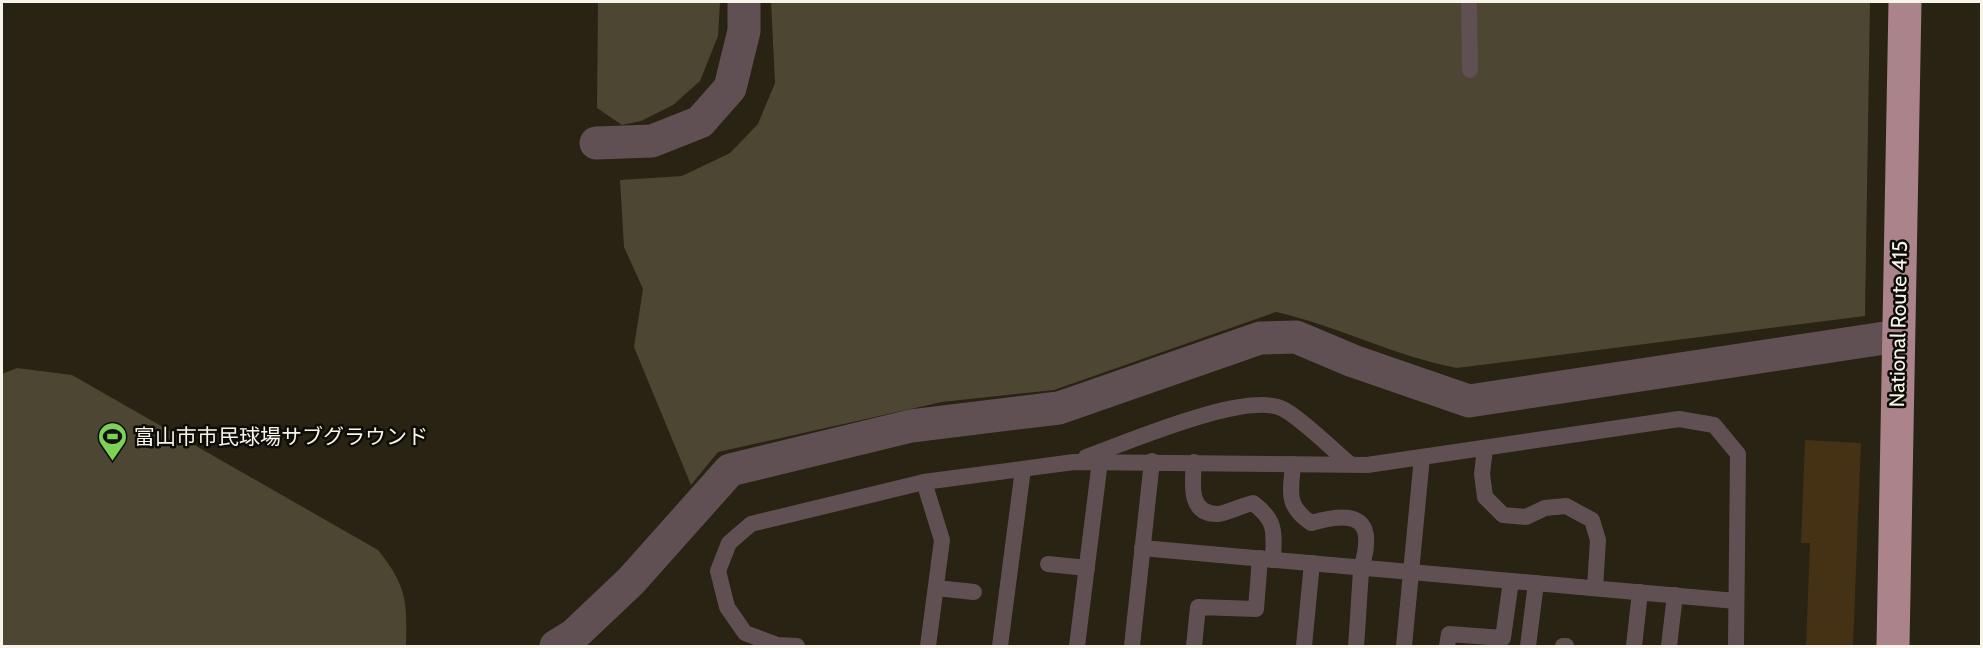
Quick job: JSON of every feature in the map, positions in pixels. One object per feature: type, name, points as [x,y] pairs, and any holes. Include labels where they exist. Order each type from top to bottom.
[{"type":"highway","name":"National Route 415","points":[[1893,646],[1905,2]]},
{"type":"street","points":[[596,142],[652,141],[700,122],[730,88],[744,31],[744,2]]},
{"type":"street","points":[[556,646],[574,635],[630,580],[730,470],[911,426],[1059,408],[1260,339],[1296,337],[1353,361],[1469,401],[1898,336]]},
{"type":"lane","points":[[1469,2],[1470,70]]},
{"type":"lane","points":[[1074,462],[1180,423],[1241,405],[1282,408],[1350,464]]},
{"type":"lane","points":[[797,646],[777,645],[745,633],[727,607],[718,571],[729,543],[751,524],[924,482],[1074,462],[1368,465],[1679,420],[1714,425],[1738,454],[1736,646]]},
{"type":"lane","points":[[1485,448],[1482,474],[1485,497],[1503,515],[1526,518],[1545,508],[1566,506],[1592,520],[1598,540],[1595,588]]},
{"type":"lane","points":[[1404,646],[1422,457]]},
{"type":"lane","points":[[1077,646],[1100,461]]},
{"type":"lane","points":[[1132,646],[1152,461]]},
{"type":"lane","points":[[1194,462],[1192,497],[1200,508],[1217,514],[1253,503],[1268,514],[1274,530],[1256,609],[1198,607],[1194,646]]},
{"type":"lane","points":[[1293,464],[1290,497],[1296,512],[1311,523],[1340,515],[1354,518],[1364,530],[1367,543],[1361,567],[1356,646]]},
{"type":"lane","points":[[1000,646],[1023,469]]},
{"type":"lane","points":[[924,482],[942,540],[928,646]]},
{"type":"lane","points":[[1142,548],[1736,601]]},
{"type":"lane","points":[[1304,646],[1312,563]]},
{"type":"lane","points":[[1048,564],[1087,568]]},
{"type":"lane","points":[[1447,646],[1449,634],[1503,638],[1511,581]]},
{"type":"lane","points":[[1528,646],[1536,583]]},
{"type":"lane","points":[[936,588],[974,592]]},
{"type":"lane","points":[[1634,646],[1640,592]]},
{"type":"lane","points":[[1669,646],[1675,596]]},
{"type":"shaded area","points":[[598,2],[720,2],[718,36],[700,81],[673,105],[641,121],[622,125],[597,108]]},
{"type":"shaded area","points":[[771,2],[1870,2],[1865,316],[1457,368],[1411,356],[1322,325],[1276,312],[1054,390],[942,402],[718,452],[691,485],[634,347],[643,289],[624,247],[620,180],[682,176],[730,153],[758,124],[775,83]]},
{"type":"shaded area","name":"富山市市民球場サブグラウンド","points":[[17,368],[72,375],[378,550],[395,574],[403,595],[406,646],[2,646],[2,374]]},
{"type":"building","points":[[1805,440],[1861,443],[1853,646],[1806,646],[1810,543],[1801,543]]},
{"type":"place","name":"富山市市民球場サブグラウンド","points":[[113,462]]}]
